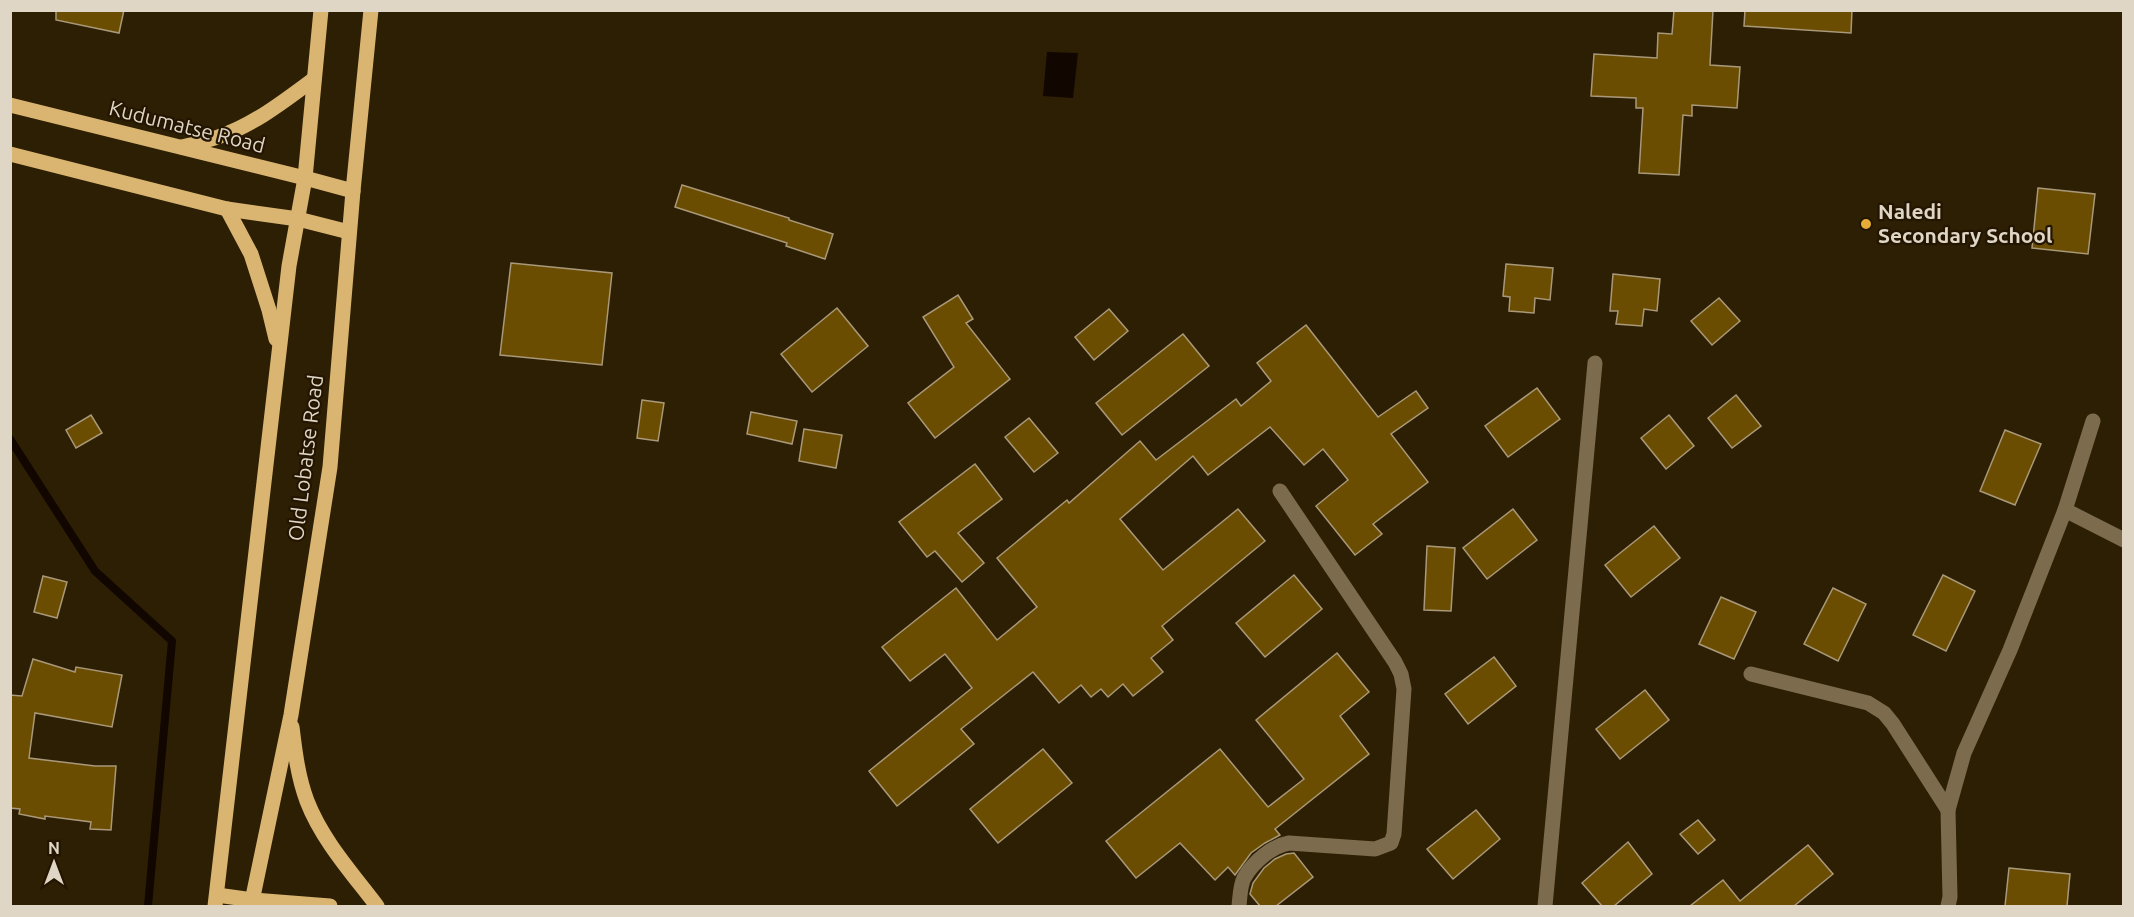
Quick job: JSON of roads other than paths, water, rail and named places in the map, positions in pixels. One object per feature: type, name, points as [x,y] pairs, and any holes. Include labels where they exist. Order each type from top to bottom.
[{"type":"main road","name":"Old Lobatse Road","points":[[216,901],[289,266],[305,178],[321,10]]},
{"type":"main road","name":"Old Lobatse Road","points":[[252,903],[291,716],[330,467],[352,191],[371,10]]},
{"type":"main road","points":[[179,148],[242,128],[271,111],[314,79]]},
{"type":"main road","name":"Kudumatse Road","points":[[10,105],[352,191]]},
{"type":"main road","points":[[10,154],[227,209],[298,219],[349,232]]},
{"type":"main road","points":[[227,209],[251,254],[279,350]]},
{"type":"main road","points":[[291,716],[297,767],[308,802],[323,833],[376,906]]},
{"type":"main road","points":[[216,901],[330,906]]},
{"type":"street","points":[[1545,906],[1594,363]]},
{"type":"street","points":[[1948,906],[1950,897],[1948,810],[1968,742],[2010,650],[2065,510],[2093,421]]},
{"type":"street","points":[[1239,906],[1244,879],[1272,849],[1280,845],[1289,843],[1375,849],[1391,843],[1394,834],[1404,689],[1401,674],[1280,491]]},
{"type":"street","points":[[2065,510],[2124,540]]},
{"type":"street","points":[[1751,674],[1868,702],[1884,713],[1948,810]]},
{"type":"waterway","points":[[10,439],[95,571],[172,641],[148,906]]},
{"type":"place","name":"Naledi Secondary School","points":[[1866,224]]}]
